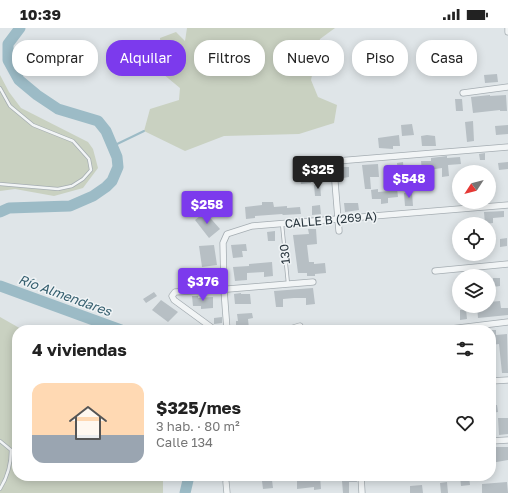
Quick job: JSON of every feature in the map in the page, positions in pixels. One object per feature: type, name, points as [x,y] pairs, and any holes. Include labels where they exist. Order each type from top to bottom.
[{"type":"street","points":[[462,93],[508,87]]},
{"type":"street","points":[[339,231],[334,170],[337,161],[508,147]]},
{"type":"street","name":"CALLE B (269 A)","points":[[224,290],[223,243],[227,234],[252,226],[508,205]]},
{"type":"street","points":[[435,271],[508,264]]},
{"type":"street","points":[[208,325],[174,300],[172,296],[175,292],[224,290],[313,282]]},
{"type":"street","points":[[224,290],[227,325]]},
{"type":"street","points":[[479,325],[508,322]]},
{"type":"street","points":[[496,381],[508,380]]},
{"type":"street","points":[[496,441],[508,440]]},
{"type":"street","points":[[361,481],[362,493]]},
{"type":"street","points":[[226,482],[227,493]]},
{"type":"lane","points":[[0,88],[10,106],[33,125],[73,141],[89,159],[91,170],[83,180],[72,186],[58,189],[0,184]]},
{"type":"lane","name":"130","points":[[282,224],[288,284]]},
{"type":"lane","points":[[0,441],[11,450],[11,457],[8,471],[0,489]]},
{"type":"green space","points":[[187,28],[335,28],[320,40],[273,40],[273,76],[312,76],[311,80],[318,97],[337,105],[334,123],[299,134],[224,136],[185,151],[144,131],[150,109],[179,100],[180,88],[165,76],[186,76],[185,40]]},
{"type":"green space","points":[[176,32],[184,40],[160,40],[160,38]]},
{"type":"green space","points":[[0,75],[9,92],[21,108],[88,142],[93,149],[98,168],[83,188],[54,196],[15,189],[0,191]]},
{"type":"green space","points":[[0,317],[14,325],[12,325],[12,481],[163,481],[163,493],[0,493]]},
{"type":"building","points":[[497,74],[498,82],[485,83],[484,75]]},
{"type":"building","points":[[506,95],[507,111],[500,110],[473,113],[471,97]]},
{"type":"building","points":[[455,99],[462,99],[463,111],[456,111]]},
{"type":"building","points":[[473,121],[474,141],[467,142],[465,122]]},
{"type":"building","points":[[412,124],[414,135],[402,136],[401,125]]},
{"type":"building","points":[[508,125],[508,134],[496,135],[495,126]]},
{"type":"building","points":[[399,135],[400,146],[393,146],[393,149],[379,148],[378,138]]},
{"type":"building","points":[[421,136],[435,136],[436,146],[422,146]]},
{"type":"building","points":[[485,153],[485,160],[480,160],[479,154]]},
{"type":"building","points":[[447,156],[447,158],[460,157],[461,164],[448,165],[449,176],[442,177],[442,168],[422,171],[421,161],[431,161],[431,158]]},
{"type":"building","points":[[403,162],[404,175],[398,175],[397,163]]},
{"type":"building","points":[[508,162],[508,169],[499,170],[498,163]]},
{"type":"building","points":[[378,164],[379,177],[370,177],[371,189],[365,189],[362,165]]},
{"type":"building","points":[[325,165],[326,171],[317,172],[316,166]]},
{"type":"building","points":[[343,167],[349,167],[349,177],[343,178]]},
{"type":"building","points":[[310,176],[311,183],[301,184],[300,177]]},
{"type":"building","points":[[388,179],[396,179],[398,197],[388,198],[388,203],[381,204],[381,199],[372,199],[371,190],[378,189],[378,192],[389,191]]},
{"type":"building","points":[[320,184],[321,196],[315,196],[314,185]]},
{"type":"building","points":[[412,192],[413,206],[405,206],[404,193]]},
{"type":"building","points":[[262,202],[273,202],[274,207],[300,207],[301,214],[255,216],[255,218],[246,219],[245,207],[262,205]]},
{"type":"building","points":[[344,203],[358,203],[359,210],[345,212]]},
{"type":"building","points":[[320,205],[321,214],[312,215],[312,206]]},
{"type":"building","points":[[504,211],[504,217],[484,217],[484,212]]},
{"type":"building","points":[[205,212],[220,229],[209,238],[195,220]]},
{"type":"building","points":[[308,229],[316,229],[317,244],[307,245],[309,262],[314,262],[314,264],[325,263],[326,273],[315,274],[315,276],[307,276],[307,273],[298,273],[293,235],[309,234]]},
{"type":"building","points":[[275,231],[275,241],[268,241],[267,232]]},
{"type":"building","points":[[507,238],[507,246],[500,247],[500,239]]},
{"type":"building","points":[[246,244],[247,251],[242,251],[243,257],[233,258],[231,245]]},
{"type":"building","points":[[214,245],[217,265],[202,267],[199,246]]},
{"type":"building","points":[[272,262],[273,276],[264,277],[264,272],[247,273],[247,280],[235,281],[233,267]]},
{"type":"building","points":[[496,278],[500,278],[500,286],[496,287]]},
{"type":"building","points":[[313,288],[315,304],[306,305],[306,298],[294,298],[283,299],[283,307],[276,307],[274,291]]},
{"type":"building","points":[[154,292],[157,296],[146,303],[143,299]]},
{"type":"building","points":[[234,294],[250,294],[251,304],[235,304]]},
{"type":"building","points":[[192,296],[198,296],[198,298],[213,297],[213,308],[201,309],[201,306],[193,306]]},
{"type":"building","points":[[161,300],[178,312],[168,322],[152,310]]},
{"type":"building","points":[[496,301],[500,301],[501,308],[508,308],[508,315],[478,318],[478,313],[496,313]]},
{"type":"building","points":[[252,313],[253,318],[248,319],[249,325],[236,325],[236,321],[238,321],[237,314]]},
{"type":"building","points":[[460,313],[466,313],[467,319],[460,320]]},
{"type":"building","points":[[222,317],[222,323],[214,324],[214,318]]},
{"type":"building","points":[[507,334],[508,373],[502,373],[499,344],[496,344],[496,335]]},
{"type":"building","points":[[496,405],[497,405],[498,412],[496,412]]},
{"type":"building","points":[[498,418],[508,418],[508,434],[499,435]]},
{"type":"building","points":[[496,447],[508,447],[508,460],[496,462]]},
{"type":"building","points":[[262,481],[272,481],[273,488],[263,489]]},
{"type":"building","points":[[297,481],[320,481],[321,489],[314,490],[314,487],[297,489]]},
{"type":"building","points":[[342,481],[357,481],[349,482],[349,493],[343,493]]},
{"type":"building","points":[[460,481],[470,481],[470,485],[461,486]]},
{"type":"building","points":[[447,482],[448,493],[441,493],[440,483]]},
{"type":"building","points":[[507,482],[508,493],[482,493],[482,484]]},
{"type":"building","points":[[422,485],[423,493],[410,493],[410,486]]},
{"type":"waterway","name":"Río Almendares","points":[[0,212],[9,208],[70,206],[93,196],[106,187],[112,181],[118,167],[117,157],[106,131],[98,121],[58,109],[37,95],[19,80],[8,60],[8,44],[20,28]]},
{"type":"waterway","points":[[113,146],[144,131]]},
{"type":"waterway","name":"Río Almendares","points":[[0,286],[107,325]]},
{"type":"waterway","name":"Río Almendares","points":[[185,493],[188,481]]}]
